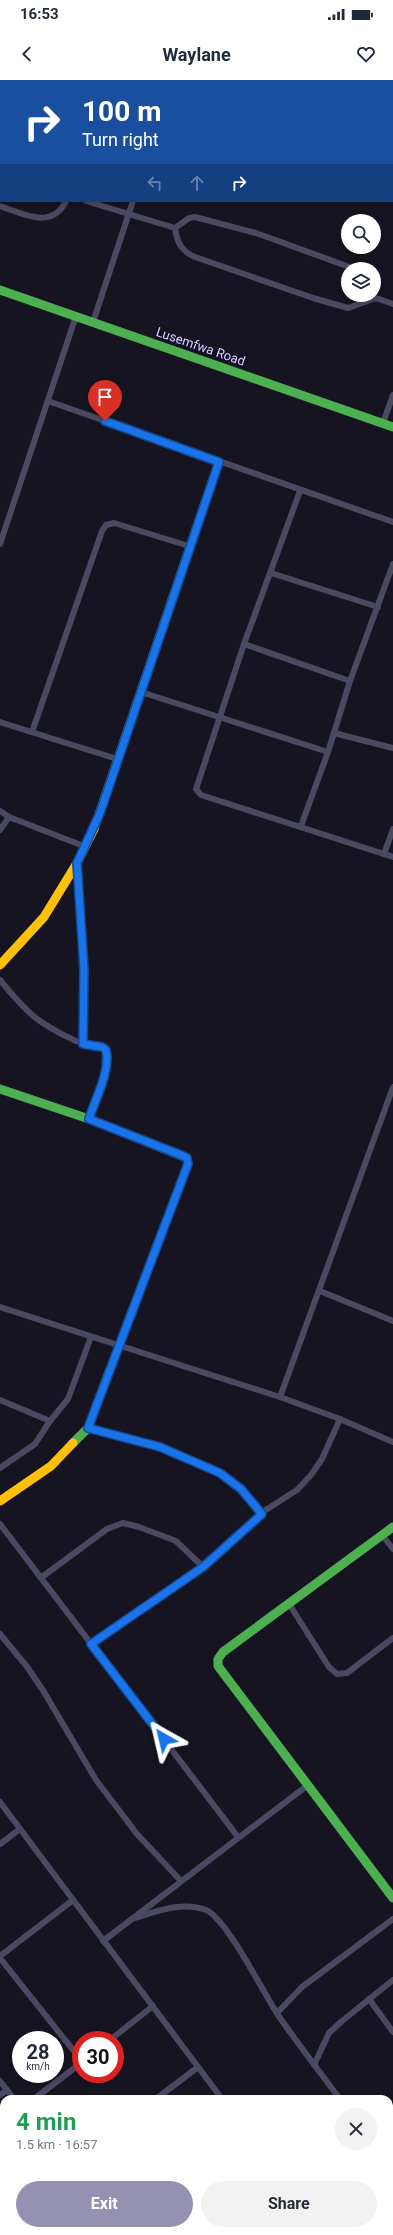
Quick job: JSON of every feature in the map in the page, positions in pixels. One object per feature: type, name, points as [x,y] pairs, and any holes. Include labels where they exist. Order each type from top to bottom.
[{"type":"street","points":[[0,206],[42,219],[55,216],[65,202]]},
{"type":"street","points":[[89,202],[175,228]]},
{"type":"street","points":[[93,322],[133,202]]},
{"type":"street","points":[[175,228],[189,218],[196,217],[256,233],[341,264]]},
{"type":"street","points":[[175,228],[180,246],[184,252],[195,257],[313,298],[348,308],[362,302]]},
{"type":"street","name":"Lusemfwa Road","points":[[0,290],[393,426]]},
{"type":"street","points":[[381,299],[393,304]]},
{"type":"street","points":[[0,544],[76,316]]},
{"type":"street","points":[[383,423],[393,395]]},
{"type":"street","points":[[48,401],[300,491],[393,522]]},
{"type":"street","points":[[0,965],[44,917],[86,846],[100,813],[117,759],[219,462]]},
{"type":"street","points":[[300,491],[244,644],[196,789],[201,795],[301,826],[393,857]]},
{"type":"street","points":[[32,732],[102,531],[106,525],[114,523],[190,546]]},
{"type":"street","points":[[301,826],[328,752],[350,682],[393,564]]},
{"type":"street","points":[[270,573],[378,607]]},
{"type":"street","points":[[244,644],[350,682]]},
{"type":"street","points":[[141,692],[220,716],[328,752]]},
{"type":"street","points":[[0,722],[117,759]]},
{"type":"street","points":[[334,733],[393,748]]},
{"type":"street","points":[[0,811],[9,817],[86,846]]},
{"type":"street","points":[[0,830],[9,817]]},
{"type":"street","points":[[384,854],[393,829]]},
{"type":"street","points":[[77,863],[84,969],[83,1044]]},
{"type":"street","points":[[0,980],[30,1015],[41,1024],[83,1044],[102,1047],[106,1050],[107,1055],[104,1074],[89,1119]]},
{"type":"street","points":[[280,1397],[320,1291],[393,1087]]},
{"type":"street","points":[[0,1089],[89,1119],[181,1155],[187,1158],[188,1164],[88,1428],[51,1466],[33,1480],[0,1501]]},
{"type":"street","points":[[320,1291],[393,1321]]},
{"type":"street","points":[[0,1307],[280,1397],[340,1419],[393,1442]]},
{"type":"street","points":[[0,1468],[35,1444],[50,1421],[68,1399],[90,1337]]},
{"type":"street","points":[[0,1400],[50,1421]]},
{"type":"street","points":[[91,1644],[203,1567],[262,1514],[297,1490],[322,1459],[340,1419]]},
{"type":"street","points":[[88,1428],[160,1447],[220,1473],[241,1489],[262,1514]]},
{"type":"street","points":[[42,1577],[107,1529],[123,1523],[154,1532],[176,1541],[203,1567]]},
{"type":"street","points":[[0,1524],[42,1577],[91,1644],[238,1837]]},
{"type":"street","points":[[393,1526],[223,1652],[218,1659],[218,1666],[393,1898]]},
{"type":"street","points":[[382,1535],[393,1549]]},
{"type":"street","points":[[289,1604],[329,1667],[337,1674],[347,1673],[393,1638]]},
{"type":"street","points":[[0,1634],[28,1668],[44,1692],[66,1733],[96,1780],[137,1834],[181,1880]]},
{"type":"street","points":[[104,1941],[135,1918],[181,1880],[308,1785]]},
{"type":"street","points":[[0,1802],[219,2095]]},
{"type":"street","points":[[0,1844],[20,1829]]},
{"type":"street","points":[[72,2049],[0,1957],[73,1900]]},
{"type":"street","points":[[135,1918],[164,1909],[184,1907],[197,1907],[208,1911],[219,1921],[277,2013],[337,2095]]},
{"type":"street","points":[[277,2013],[302,1987],[393,1919]]},
{"type":"street","points":[[314,2065],[329,2034],[393,1980]]},
{"type":"street","points":[[369,1999],[393,2032]]},
{"type":"street","points":[[121,2031],[153,2006]]},
{"type":"street","points":[[161,2095],[198,2067]]},
{"type":"street","points":[[39,2095],[72,2070]]},
{"type":"street","points":[[0,2081],[10,2095]]},
{"type":"street","points":[[0,2095],[6,2090]]},
{"type":"traffic: fast","points":[[0,290],[393,427]]},
{"type":"traffic: fast","points":[[94,829],[219,462]]},
{"type":"traffic: fast","points":[[0,1089],[89,1119],[187,1158],[188,1164],[88,1428],[73,1443]]},
{"type":"traffic: fast","points":[[393,1527],[223,1652],[218,1659],[218,1666],[393,1898]]},
{"type":"traffic: slow","points":[[0,965],[44,917],[77,863],[94,829]]},
{"type":"traffic: slow","points":[[0,1501],[51,1466],[73,1443]]},
{"type":"route","points":[[105,421],[219,462],[117,759],[100,813],[77,863],[84,969],[82,1006],[83,1044],[102,1047],[106,1050],[107,1055],[104,1074],[89,1119],[181,1155],[187,1158],[188,1164],[152,1253],[120,1346],[88,1428],[132,1438],[160,1447],[220,1473],[230,1479],[241,1489],[262,1514],[203,1567],[91,1644],[164,1739]]}]
